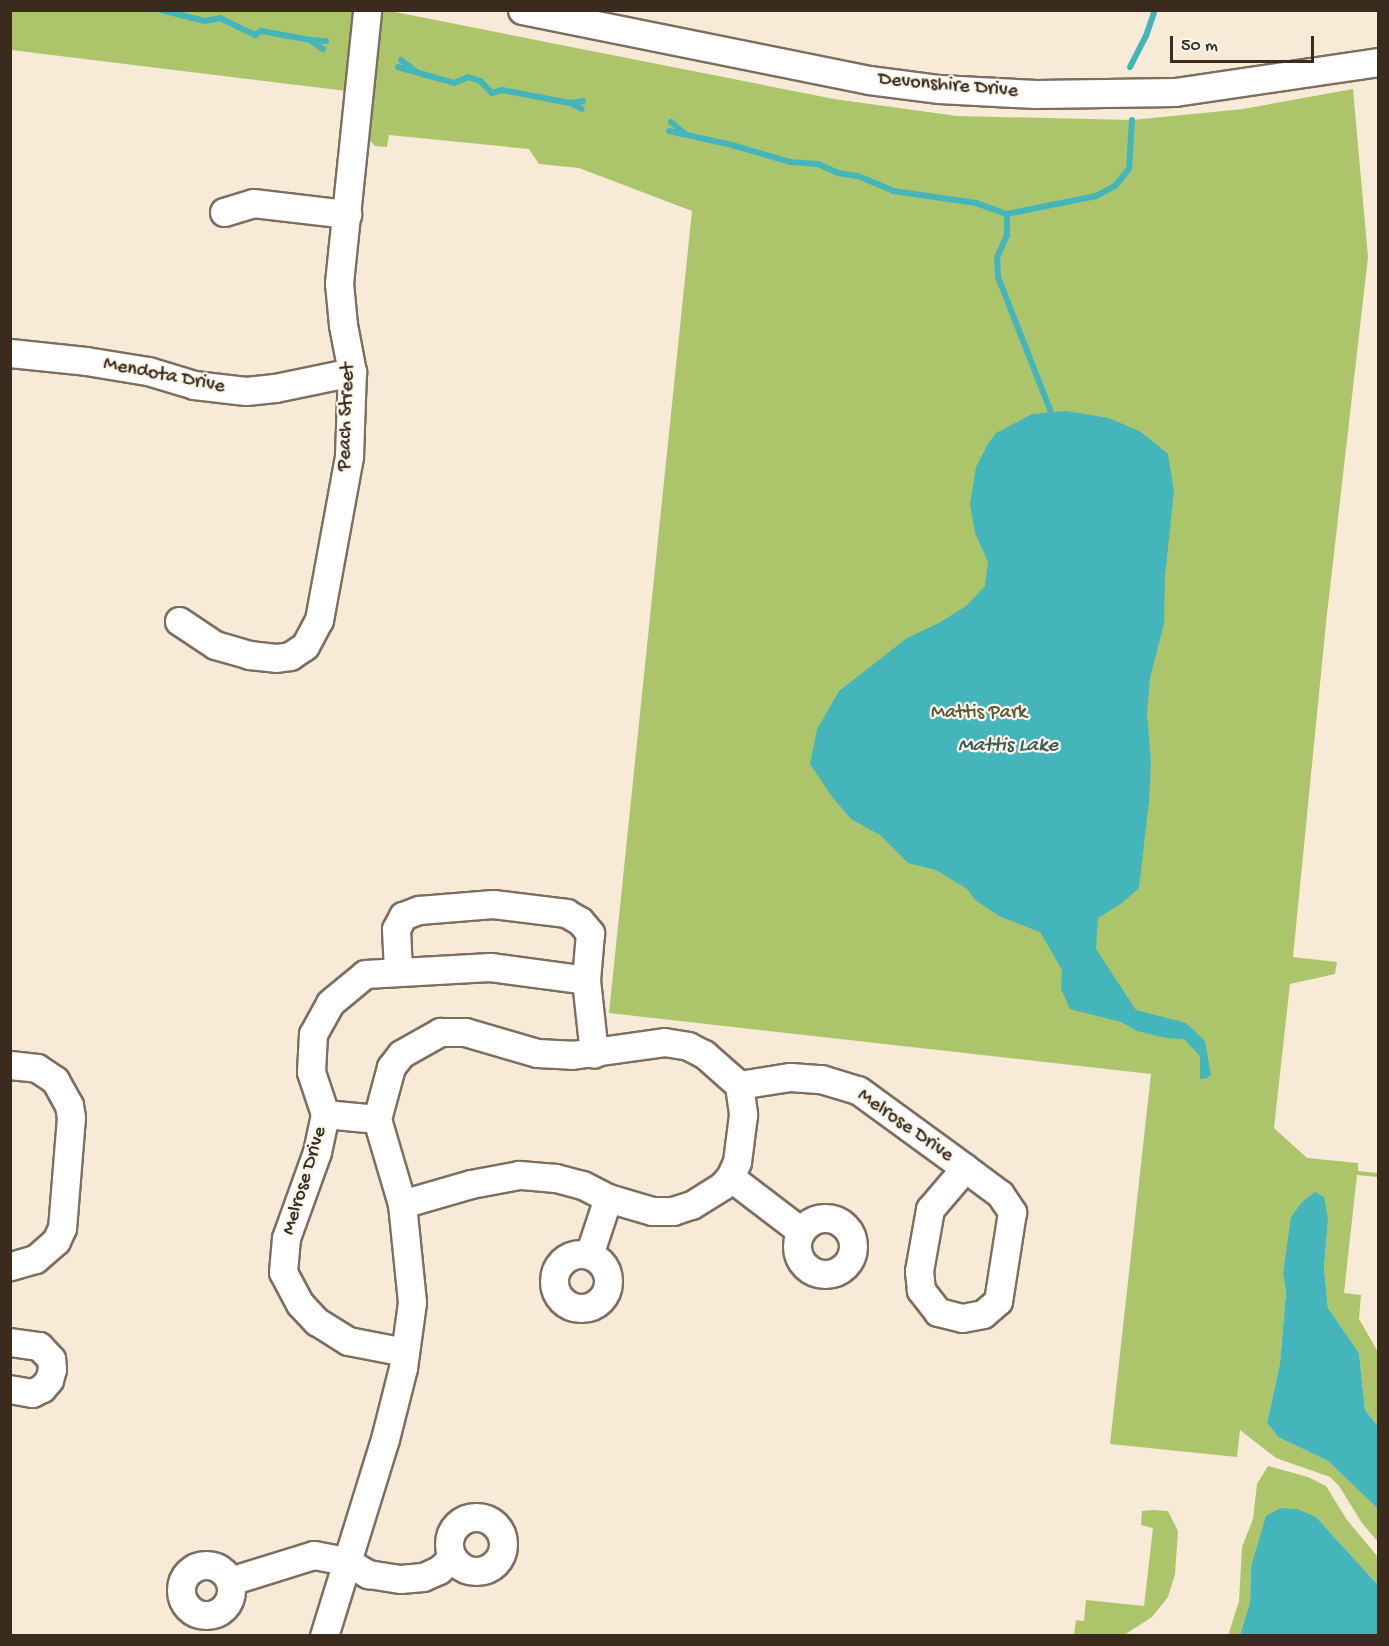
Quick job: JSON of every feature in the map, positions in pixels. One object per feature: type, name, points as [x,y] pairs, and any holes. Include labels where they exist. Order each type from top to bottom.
[{"type":"street","name":"Peach Street","points":[[178,621],[215,645],[249,655],[276,658],[297,651],[313,634],[319,620],[349,456],[352,372],[343,325],[339,283],[367,10]]},
{"type":"street","name":"Devonshire Drive","points":[[522,10],[869,80],[939,89],[1035,94],[1165,92],[1378,62]]},
{"type":"street","points":[[224,212],[253,202],[347,214]]},
{"type":"street","name":"Mendota Drive","points":[[10,353],[86,361],[148,371],[194,385],[246,391],[275,388],[352,372]]},
{"type":"street","points":[[398,970],[396,929],[403,916],[419,910],[493,904],[566,913],[580,921],[590,933],[586,980],[594,1054]]},
{"type":"street","name":"Melrose Drive","points":[[405,1352],[348,1341],[317,1322],[300,1304],[283,1272],[286,1238],[317,1152],[325,1114],[311,1072],[313,1034],[330,1003],[364,974],[398,970],[490,967],[586,980]]},
{"type":"street","points":[[324,1635],[385,1439],[405,1352],[412,1302],[402,1204],[378,1119],[384,1087],[396,1060],[421,1040],[440,1032],[465,1032],[537,1053],[594,1054],[664,1042],[688,1046],[720,1066],[739,1085],[743,1115],[737,1162],[730,1178],[710,1195],[673,1211],[652,1211],[608,1198],[582,1185],[555,1178],[519,1175],[471,1184],[402,1204]]},
{"type":"street","points":[[10,1065],[37,1068],[55,1080],[69,1105],[71,1117],[63,1215],[59,1234],[56,1241],[34,1259],[10,1266]]},
{"type":"street","name":"Melrose Drive","points":[[739,1085],[790,1077],[821,1078],[858,1090],[965,1168],[1000,1194],[1011,1212],[998,1301],[983,1314],[962,1318],[938,1312],[921,1290],[920,1271],[930,1209],[965,1168]]},
{"type":"street","name":"Melrose Drive","points":[[325,1114],[378,1119]]},
{"type":"street","points":[[730,1178],[801,1231]]},
{"type":"street","points":[[589,1255],[608,1198]]},
{"type":"street","points":[[10,1342],[39,1346],[51,1359],[52,1369],[49,1380],[42,1388],[32,1393],[10,1389]]},
{"type":"street","points":[[230,1581],[314,1555],[346,1561],[368,1574],[400,1579],[431,1574],[452,1557]]},
{"type":"green space","name":"Mattis Park","points":[[385,10],[834,99],[957,116],[1132,120],[1243,109],[1353,89],[1368,257],[1326,623],[1293,957],[1337,962],[1335,974],[1290,984],[1274,1128],[1307,1158],[1358,1163],[1358,1171],[1378,1173],[1378,1177],[1357,1175],[1344,1293],[1361,1295],[1359,1319],[1378,1352],[1378,1426],[1365,1410],[1359,1353],[1328,1308],[1324,1268],[1328,1219],[1289,1246],[1283,1274],[1286,1292],[1280,1363],[1267,1423],[1278,1437],[1328,1461],[1378,1509],[1378,1542],[1362,1523],[1339,1486],[1330,1477],[1276,1458],[1240,1430],[1237,1457],[1110,1444],[1151,1074],[609,1013],[692,211],[579,168],[539,164],[529,149],[389,135],[387,147],[375,146],[367,138],[371,94],[11,50],[11,11]]},
{"type":"green space","points":[[1268,1466],[1308,1477],[1326,1486],[1347,1520],[1378,1557],[1378,1585],[1316,1517],[1251,1567],[1250,1602],[1240,1635],[1228,1636],[1239,1601],[1242,1547],[1253,1519],[1257,1484]]},
{"type":"green space","points":[[1142,1511],[1168,1511],[1178,1531],[1175,1574],[1168,1597],[1152,1617],[1124,1635],[1074,1635],[1076,1620],[1084,1621],[1086,1600],[1144,1606],[1153,1528],[1141,1525]]},
{"type":"water","name":"Mattis Lake","points":[[1066,411],[1109,418],[1141,432],[1168,454],[1174,491],[1165,576],[1164,624],[1150,678],[1147,714],[1151,762],[1149,801],[1139,888],[1122,903],[1098,918],[1096,949],[1136,1010],[1186,1023],[1205,1041],[1211,1075],[1207,1078],[1200,1079],[1200,1056],[1184,1039],[1166,1038],[1137,1031],[1121,1022],[1070,1009],[1061,989],[1062,970],[1040,932],[1001,917],[975,900],[967,889],[936,870],[908,863],[880,835],[851,819],[833,798],[810,764],[817,729],[839,691],[907,638],[939,623],[966,606],[985,586],[988,562],[975,533],[970,504],[976,467],[988,444],[996,433],[1032,414]]},
{"type":"water","points":[[1315,1192],[1324,1197],[1328,1219],[1324,1268],[1328,1308],[1359,1353],[1365,1410],[1378,1426],[1378,1509],[1328,1461],[1278,1437],[1267,1423],[1280,1363],[1286,1292],[1283,1274],[1291,1217],[1302,1202]]},
{"type":"water","points":[[1281,1508],[1297,1509],[1316,1517],[1378,1585],[1378,1635],[1240,1635],[1250,1602],[1251,1567],[1266,1516]]},
{"type":"waterway","points":[[161,10],[205,21],[220,18],[255,35],[261,31],[310,40],[323,49]]},
{"type":"waterway","points":[[1130,67],[1146,36],[1155,10]]},
{"type":"waterway","points":[[310,40],[326,41]]},
{"type":"waterway","points":[[401,60],[417,72]]},
{"type":"waterway","points":[[398,67],[454,83],[468,77],[480,81],[492,93],[502,90],[570,103],[582,109]]},
{"type":"waterway","points":[[570,103],[583,101]]},
{"type":"waterway","points":[[669,131],[732,145],[790,162],[818,164],[838,173],[858,176],[893,191],[976,203],[1007,214],[1096,196],[1115,186],[1129,169],[1132,120]]},
{"type":"waterway","points":[[671,122],[684,133]]},
{"type":"waterway","points":[[1007,214],[1007,235],[997,257],[998,277],[1051,412]]}]
